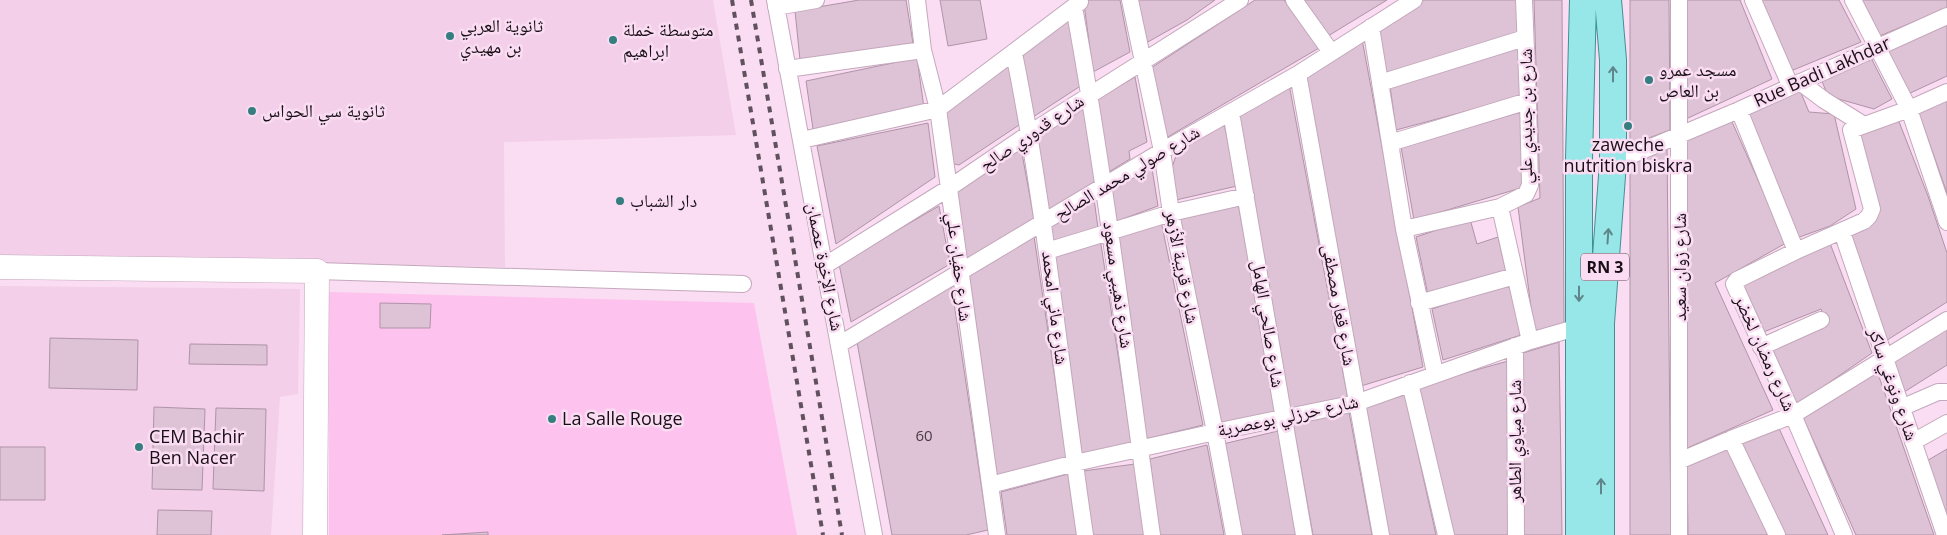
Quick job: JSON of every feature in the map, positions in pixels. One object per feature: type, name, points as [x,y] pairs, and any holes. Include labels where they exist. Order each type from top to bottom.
[{"type":"main road","name":"RN 3","points":[[1582,0],[1579,159],[1601,535]]},
{"type":"main road","name":"RN 3","points":[[1579,535],[1590,325],[1613,163],[1613,60],[1608,0]]},
{"type":"street","points":[[776,4],[816,0]]},
{"type":"street","name":"شارع حفيان علي","points":[[917,0],[923,50],[938,110],[990,485],[994,534]]},
{"type":"street","name":"شارع قريبة الأزهر","points":[[1130,0],[1162,151],[1171,213],[1234,535]]},
{"type":"street","name":"شارع قدوري صالح","points":[[824,266],[949,188],[1090,94],[1144,62],[1240,0]]},
{"type":"street","points":[[1294,0],[1331,52]]},
{"type":"street","name":"شارع صولي محمد الصالح","points":[[840,344],[1044,223],[1104,185],[1298,74],[1414,0]]},
{"type":"street","name":"شارع بن جديدي علي","points":[[1404,229],[1500,206],[1526,194],[1530,185],[1524,0]]},
{"type":"street","name":"شارع زوان سعيد","points":[[1679,0],[1679,535]]},
{"type":"street","points":[[1753,0],[1795,84],[1824,100],[1858,127],[1909,109],[1947,92]]},
{"type":"street","points":[[1853,0],[1909,109],[1947,222]]},
{"type":"street","name":"شارع الإخوة عصمان","points":[[776,4],[874,535]]},
{"type":"street","points":[[802,140],[938,110],[1078,4]]},
{"type":"street","name":"شارع ذهيبي مسعود","points":[[1078,4],[1152,535]]},
{"type":"street","name":"Rue Badi Lakhdar","points":[[1613,163],[1739,110],[1947,16]]},
{"type":"street","points":[[1371,27],[1404,229],[1435,374]]},
{"type":"street","points":[[1380,83],[1526,38]]},
{"type":"street","points":[[787,69],[923,50]]},
{"type":"street","name":"شارع ماني امحمد","points":[[1014,53],[1030,133],[1044,223],[1085,535]]},
{"type":"street","name":"شارع قعار مصطفى","points":[[1298,74],[1381,535]]},
{"type":"street","points":[[1390,143],[1528,101]]},
{"type":"street","points":[[1739,110],[1796,250]]},
{"type":"street","name":"شارع صالحي الهامل","points":[[1231,112],[1304,535]]},
{"type":"street","name":"شارع رمضان لخضر","points":[[1844,535],[1734,281],[1796,250],[1842,232],[1864,221],[1869,216],[1872,209],[1858,127]]},
{"type":"street","points":[[1047,251],[1171,213],[1246,196]]},
{"type":"street","name":"شارع مياوي الطاهر","points":[[1500,206],[1515,276],[1522,344],[1516,535]]},
{"type":"street","name":"شارع ونوغي ساكر","points":[[1842,232],[1945,535]]},
{"type":"street","points":[[0,266],[317,271],[743,284]]},
{"type":"street","points":[[315,535],[317,271]]},
{"type":"street","points":[[1419,303],[1515,276]]},
{"type":"street","points":[[1761,347],[1821,320]]},
{"type":"street","points":[[1679,461],[1793,416],[1947,320]]},
{"type":"street","name":"شارع حرزلي بوعصرية","points":[[990,485],[1075,463],[1356,403],[1522,344],[1590,325]]},
{"type":"street","points":[[1410,383],[1446,535]]},
{"type":"street","points":[[1902,408],[1938,392],[1947,392]]},
{"type":"street","points":[[1913,442],[1947,423]]},
{"type":"street","points":[[1731,439],[1777,535]]},
{"type":"shaded area","name":"ثانوية سي الحواس","points":[[0,0],[713,0],[736,135],[504,142],[505,267],[0,256]]},
{"type":"shaded area","name":"CEM Bachir Ben Nacer","points":[[0,286],[300,289],[298,394],[280,397],[271,535],[0,535]]},
{"type":"shaded area","name":"La Salle Rouge","points":[[329,292],[754,303],[797,535],[329,535]]},
{"type":"building","points":[[859,0],[906,0],[913,43],[800,60],[795,11]]},
{"type":"building","points":[[940,0],[980,0],[987,39],[948,46]]},
{"type":"building","points":[[1089,0],[1120,0],[1130,52],[1093,72],[1084,4]]},
{"type":"building","points":[[1138,0],[1215,0],[1187,20],[1146,43]]},
{"type":"building","points":[[1255,0],[1284,0],[1319,48],[1166,138],[1151,68]]},
{"type":"building","points":[[1303,0],[1387,0],[1328,36]]},
{"type":"building","points":[[1422,0],[1519,0],[1520,33],[1387,77],[1378,28]]},
{"type":"building","points":[[1534,0],[1562,0],[1564,324],[1534,331],[1518,207],[1540,198]]},
{"type":"building","points":[[1630,0],[1669,0],[1670,130],[1630,145]]},
{"type":"building","points":[[1684,0],[1740,0],[1772,79],[1686,119]]},
{"type":"building","points":[[1757,0],[1839,0],[1861,42],[1786,73]]},
{"type":"building","points":[[1857,0],[1947,0],[1947,8],[1877,37]]},
{"type":"building","points":[[1068,16],[1082,85],[1033,117],[1022,52]]},
{"type":"building","points":[[1947,18],[1947,76],[1906,95],[1883,46]]},
{"type":"building","points":[[1362,39],[1423,367],[1361,386],[1305,73]]},
{"type":"building","points":[[1521,45],[1523,96],[1396,130],[1390,86]]},
{"type":"building","points":[[1869,54],[1892,99],[1874,109],[1828,96],[1819,74]]},
{"type":"building","points":[[917,58],[924,108],[813,129],[806,81]]},
{"type":"building","points":[[1009,64],[1019,125],[959,165],[950,163],[943,111]]},
{"type":"building","points":[[1135,77],[1147,142],[1129,151],[1130,159],[1107,173],[1094,101]]},
{"type":"building","points":[[1289,84],[1348,399],[1290,412],[1236,114]]},
{"type":"building","points":[[1798,86],[1809,112],[1834,114],[1856,209],[1830,226],[1794,239],[1742,110]]},
{"type":"building","points":[[1947,96],[1947,193],[1917,108]]},
{"type":"building","points":[[1083,108],[1095,181],[1047,213],[1035,137]]},
{"type":"building","points":[[1521,112],[1524,187],[1414,220],[1401,147]]},
{"type":"building","points":[[1896,114],[1928,196],[1947,253],[1947,302],[1881,344],[1845,231],[1876,217],[1853,131]]},
{"type":"building","points":[[1729,115],[1786,243],[1715,283],[1773,410],[1685,449],[1686,136]]},
{"type":"building","points":[[928,123],[935,177],[836,244],[817,146]]},
{"type":"building","points":[[1224,123],[1237,186],[1176,200],[1170,173],[1178,150]]},
{"type":"building","points":[[1667,145],[1671,535],[1630,535],[1630,160]]},
{"type":"building","points":[[1021,148],[1034,219],[966,259],[955,191]]},
{"type":"building","points":[[1151,162],[1158,206],[1117,221],[1112,191]]},
{"type":"building","points":[[1094,199],[1098,228],[1053,245],[1049,228]]},
{"type":"building","points":[[1238,203],[1277,412],[1220,423],[1177,217]]},
{"type":"building","points":[[939,206],[950,264],[851,322],[839,264]]},
{"type":"building","points":[[1470,219],[1477,244],[1498,237],[1506,271],[1428,295],[1416,237]]},
{"type":"building","points":[[1161,221],[1203,425],[1146,439],[1116,233]]},
{"type":"building","points":[[1034,236],[1067,461],[997,476],[969,274]]},
{"type":"building","points":[[1100,238],[1132,446],[1082,456],[1055,253]]},
{"type":"building","points":[[1828,238],[1872,353],[1795,406],[1769,344],[1824,319],[1821,309],[1761,333],[1741,280]]},
{"type":"building","points":[[1512,282],[1521,335],[1443,360],[1432,309]]},
{"type":"building","points":[[951,283],[988,530],[966,535],[892,535],[857,342]]},
{"type":"building","points":[[380,303],[431,304],[430,328],[380,328]]},
{"type":"building","points":[[1947,322],[1947,365],[1901,394],[1889,358]]},
{"type":"building","points":[[50,338],[138,340],[137,390],[49,388]]},
{"type":"building","points":[[1559,342],[1562,535],[1523,535],[1523,353]]},
{"type":"building","points":[[190,344],[267,345],[267,365],[189,364]]},
{"type":"building","points":[[1508,361],[1509,535],[1452,535],[1419,386]]},
{"type":"building","points":[[1876,368],[1934,535],[1856,535],[1801,413]]},
{"type":"building","points":[[1405,395],[1436,535],[1388,535],[1364,407]]},
{"type":"building","points":[[154,407],[205,409],[202,490],[152,489]]},
{"type":"building","points":[[216,408],[266,409],[264,491],[213,489]]},
{"type":"building","points":[[1349,412],[1372,535],[1313,535],[1293,424]]},
{"type":"building","points":[[1777,424],[1828,535],[1783,535],[1738,441]]},
{"type":"building","points":[[1278,431],[1296,535],[1240,535],[1223,444]]},
{"type":"building","points":[[1207,445],[1224,535],[1159,535],[1150,459]]},
{"type":"building","points":[[1728,446],[1770,533],[1766,535],[1688,535],[1687,465]]},
{"type":"building","points":[[0,447],[45,447],[45,500],[0,500]]},
{"type":"building","points":[[1947,449],[1947,529],[1925,462]]},
{"type":"building","points":[[1135,464],[1145,535],[1093,535],[1083,471]]},
{"type":"building","points":[[1068,474],[1077,535],[1007,535],[1001,492]]},
{"type":"building","points":[[158,510],[212,511],[211,535],[157,535]]},
{"type":"building","points":[[488,532],[488,535],[442,535]]},
{"type":"railway","points":[[732,0],[823,535]]},
{"type":"railway","points":[[751,0],[842,535]]},
{"type":"place","name":"ثانوية العربي بن مهيدي","points":[[450,36]]},
{"type":"place","name":"متوسطة خملة ابراهيم","points":[[613,40]]},
{"type":"place","name":"مسجد عمرو بن العاص","points":[[1649,80]]},
{"type":"place","name":"ثانوية سي الحواس","points":[[252,111]]},
{"type":"place","name":"zaweche nutrition biskra","points":[[1628,126]]},
{"type":"place","name":"دار الشباب","points":[[620,201]]},
{"type":"place","name":"La Salle Rouge","points":[[552,419]]},
{"type":"place","name":"CEM Bachir Ben Nacer","points":[[139,447]]}]
